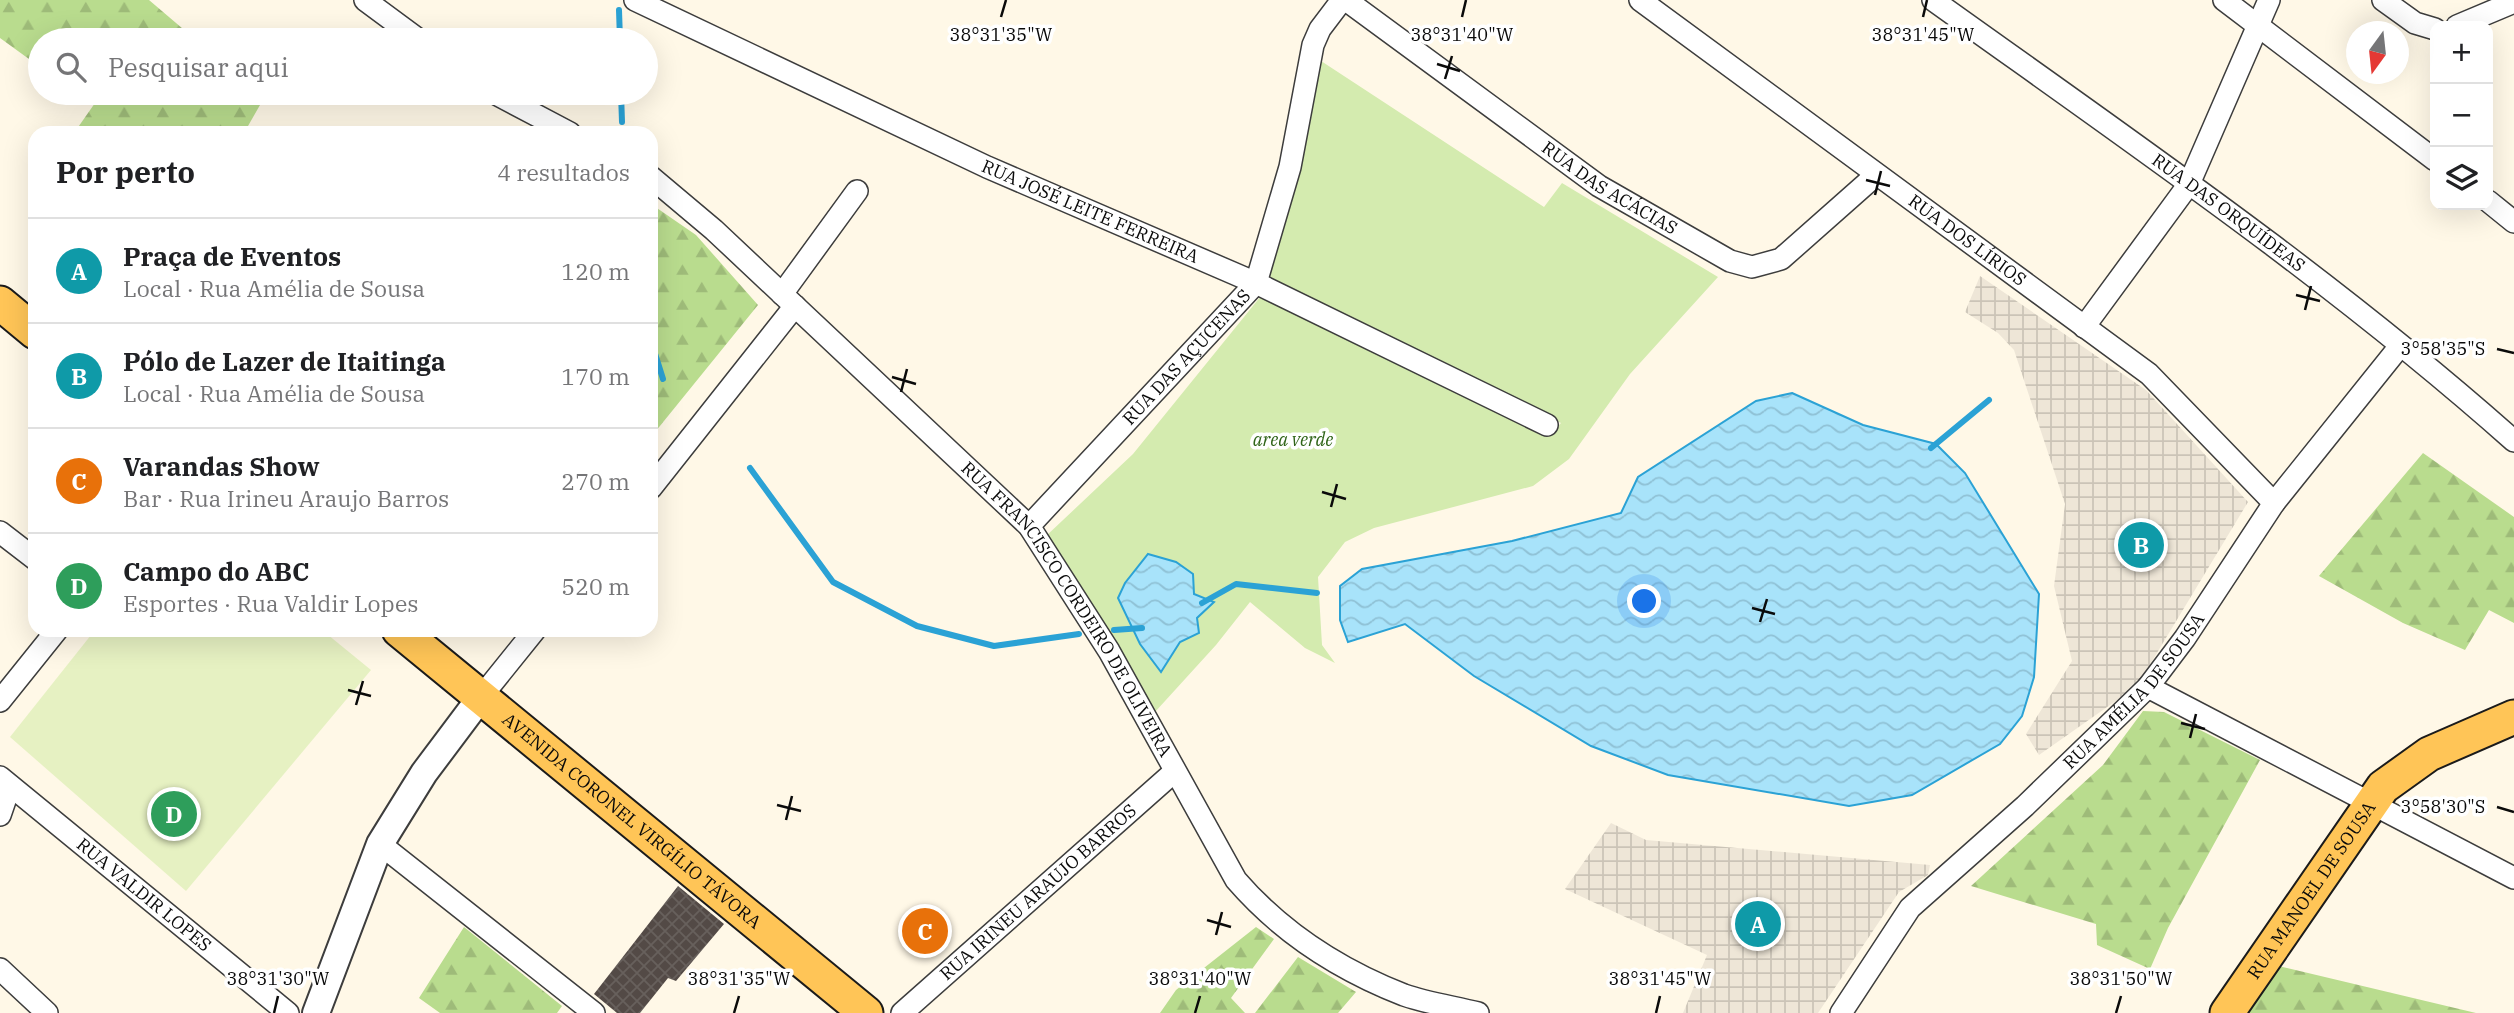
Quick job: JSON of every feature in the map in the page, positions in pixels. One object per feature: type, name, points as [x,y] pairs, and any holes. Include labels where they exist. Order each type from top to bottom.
[{"type":"main road","points":[[0,303],[28,326]]},
{"type":"main road","name":"AVENIDA CORONEL VIRGÍLIO TÁVORA","points":[[408,637],[866,1013]]},
{"type":"main road","name":"RUA MANOEL DE SOUSA","points":[[2227,1013],[2383,787],[2429,754],[2514,717]]},
{"type":"street","points":[[365,0],[403,28]]},
{"type":"street","name":"RUA JOSÉ LEITE FERREIRA","points":[[635,0],[987,167],[1256,283],[1547,425]]},
{"type":"street","name":"RUA DAS AÇUCENAS","points":[[1029,526],[1256,283],[1290,167],[1313,45],[1320,29],[1344,0]]},
{"type":"street","name":"RUA DAS ACÁCIAS","points":[[1344,0],[1599,187],[1730,261],[1752,267],[1781,259],[1876,175]]},
{"type":"street","name":"RUA DOS LÍRIOS","points":[[1640,0],[2166,388],[2274,503]]},
{"type":"street","name":"RUA DAS ORQUÍDEAS","points":[[1933,0],[2189,184],[2400,346],[2514,441]]},
{"type":"street","points":[[2224,0],[2430,156]]},
{"type":"street","points":[[2084,327],[2189,184],[2269,0]]},
{"type":"street","points":[[2384,0],[2415,23],[2430,28]]},
{"type":"street","points":[[2469,21],[2514,2]]},
{"type":"street","points":[[517,105],[557,126]]},
{"type":"street","name":"RUA FRANCISCO CORDEIRO DE OLIVEIRA","points":[[658,183],[684,203],[789,300],[1029,526],[1109,651],[1236,880],[1262,910],[1306,943],[1360,975],[1406,996],[1478,1013]]},
{"type":"street","points":[[658,478],[789,300],[857,191]]},
{"type":"street","points":[[2493,205],[2514,222]]},
{"type":"street","name":"RUA AMÉLIA DE SOUSA","points":[[1841,1013],[1910,908],[2025,806],[2148,687],[2185,638],[2274,503],[2400,346]]},
{"type":"street","points":[[0,532],[28,554]]},
{"type":"street","points":[[0,701],[51,637]]},
{"type":"street","points":[[316,1013],[380,844],[424,773],[529,637]]},
{"type":"street","points":[[2148,687],[2371,801],[2514,878]]},
{"type":"street","name":"RUA IRINEU ARAUJO BARROS","points":[[902,1013],[1174,772]]},
{"type":"street","points":[[0,815],[5,781]]},
{"type":"street","name":"RUA VALDIR LOPES","points":[[5,781],[288,1013]]},
{"type":"street","points":[[380,844],[594,1013]]},
{"type":"street","points":[[0,969],[47,1013]]},
{"type":"green space","points":[[0,0],[149,0],[182,28],[28,28],[28,58],[0,38]]},
{"type":"green space","name":"area verde","points":[[1318,59],[1544,207],[1562,183],[1718,277],[1630,374],[1569,459],[1533,486],[1374,528],[1345,542],[1318,577],[1322,645],[1335,663],[1305,648],[1250,602],[1216,645],[1155,712],[1045,537],[1133,454],[1261,296],[1548,437],[1561,423],[1267,279],[1302,163]]},
{"type":"green space","points":[[94,105],[260,105],[248,126],[79,126]]},
{"type":"green space","points":[[658,209],[696,235],[758,305],[658,428]]},
{"type":"green space","points":[[2423,453],[2514,517],[2514,623],[2489,610],[2465,650],[2403,623],[2319,576]]},
{"type":"green space","points":[[89,637],[331,637],[371,670],[186,891],[10,737]]},
{"type":"green space","points":[[2143,711],[2164,712],[2260,760],[2168,928],[2150,969],[2097,945],[2096,924],[1971,886],[2103,765]]},
{"type":"green space","points":[[464,927],[562,1006],[557,1013],[440,1013],[419,998]]},
{"type":"green space","points":[[1256,927],[1274,939],[1231,998],[1245,1013],[1160,1013],[1176,990]]},
{"type":"green space","points":[[1298,957],[1356,992],[1338,1013],[1255,1013]]},
{"type":"green space","points":[[2274,965],[2476,1013],[2248,1013]]},
{"type":"shaded area","points":[[1980,276],[2146,390],[2248,502],[2137,686],[2039,755],[2026,734],[2072,661],[2054,586],[2065,504],[2014,350],[1998,333],[1965,312]]},
{"type":"shaded area","points":[[1611,823],[1646,840],[1930,865],[1928,875],[1899,892],[1818,1013],[1683,1013],[1707,955],[1565,889]]},
{"type":"water","points":[[1792,393],[1863,425],[1936,444],[1965,473],[2039,594],[2034,677],[2022,716],[2000,744],[1912,795],[1849,806],[1668,775],[1591,746],[1474,676],[1405,624],[1348,642],[1340,620],[1340,586],[1362,569],[1512,541],[1621,513],[1638,477],[1756,401]]},
{"type":"water","points":[[1148,554],[1176,562],[1193,574],[1194,594],[1214,602],[1197,618],[1199,633],[1180,642],[1161,672],[1140,644],[1118,598],[1125,583]]},
{"type":"building","points":[[678,886],[724,924],[676,981],[668,978],[640,1013],[617,1013],[594,994]]},
{"type":"waterway","points":[[619,10],[620,28]]},
{"type":"waterway","points":[[621,105],[622,122]]},
{"type":"waterway","points":[[658,363],[663,379]]},
{"type":"waterway","points":[[1931,448],[1989,400]]},
{"type":"waterway","points":[[750,468],[833,582],[917,626],[994,646],[1079,634]]},
{"type":"waterway","points":[[1202,603],[1236,584],[1317,593]]},
{"type":"waterway","points":[[1114,630],[1142,628]]},
{"type":"place","name":"Pólo de Lazer de Itaitinga","points":[[2141,545]]},
{"type":"place","name":"Campo do ABC","points":[[174,814]]},
{"type":"place","name":"Praça de Eventos","points":[[1758,924]]},
{"type":"place","name":"Varandas Show","points":[[925,931]]}]
